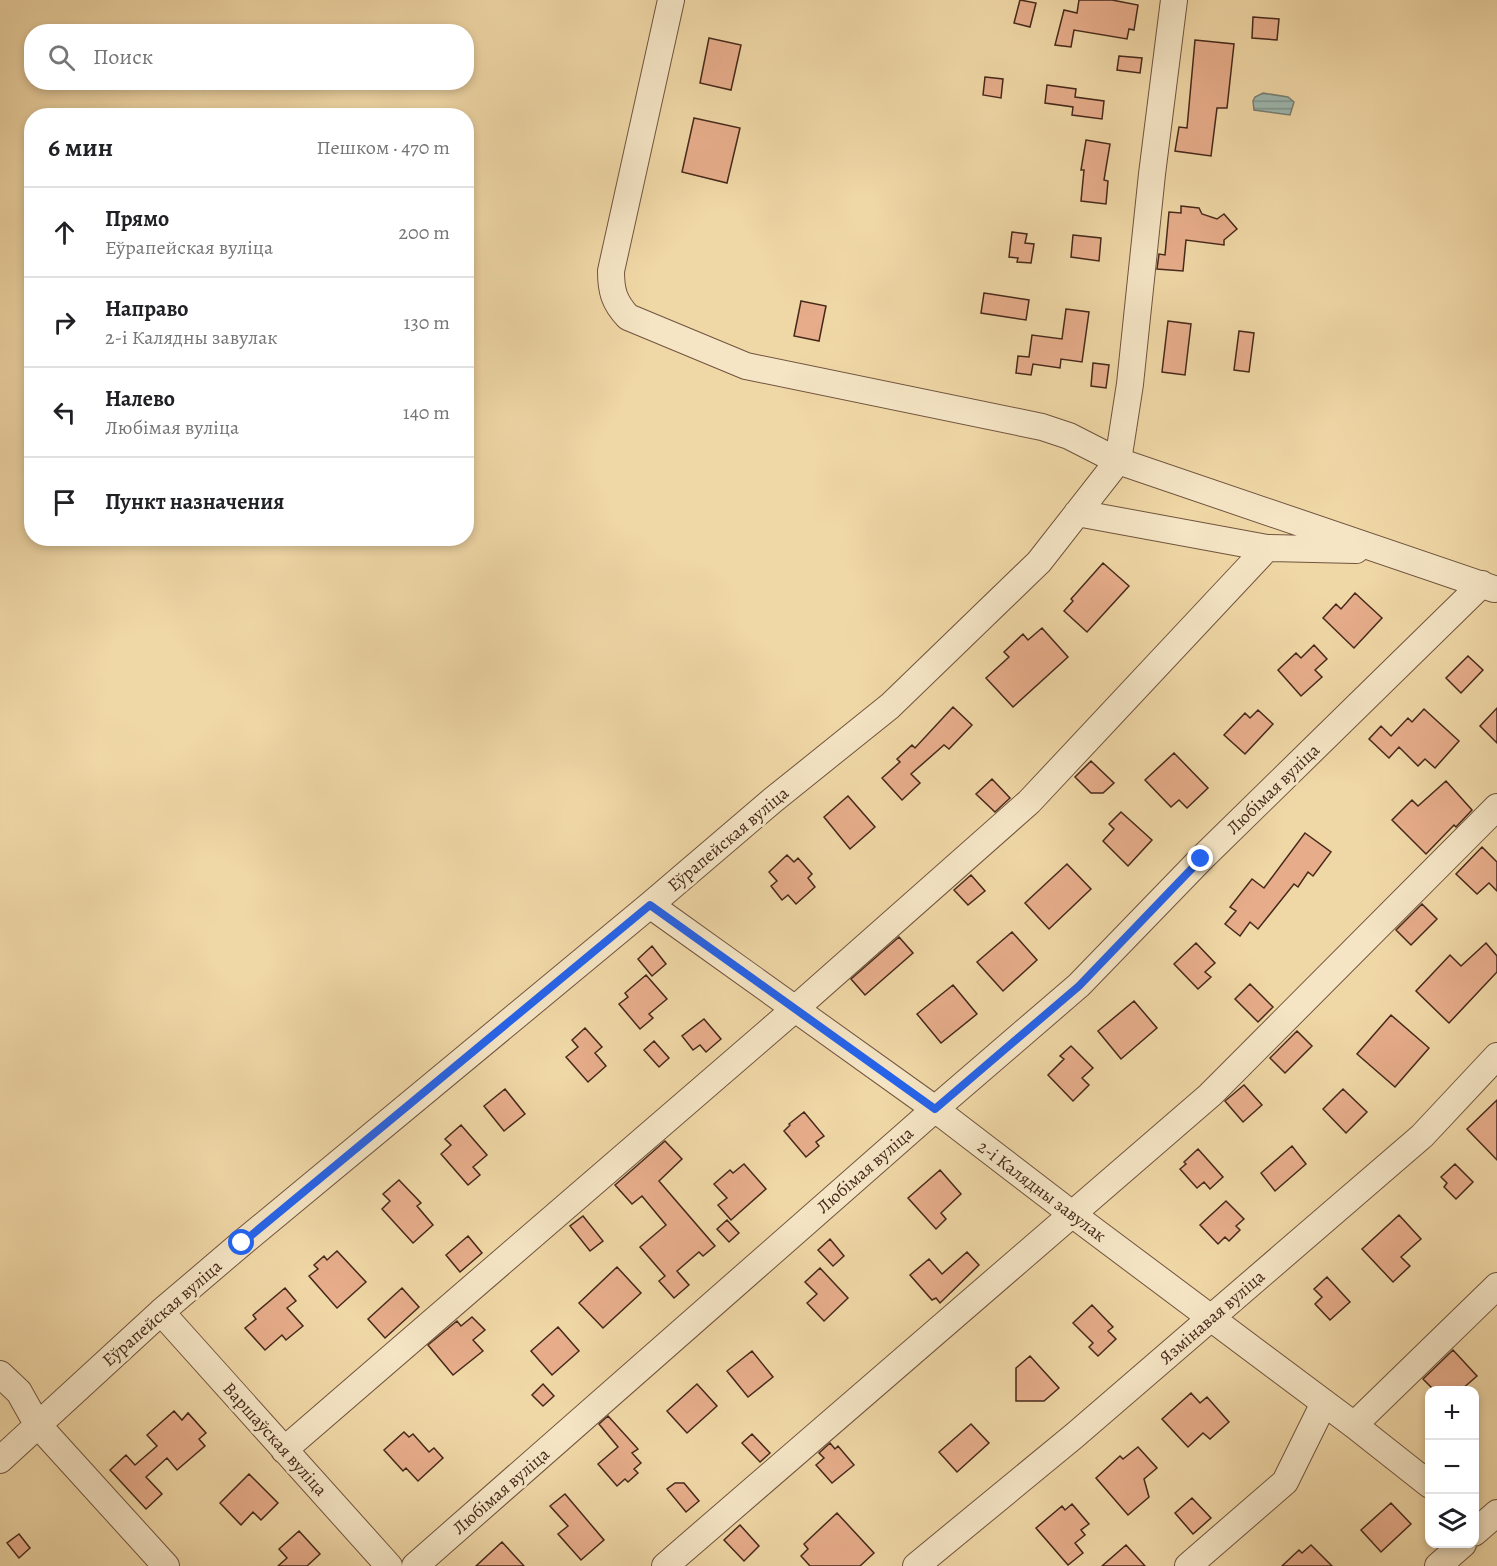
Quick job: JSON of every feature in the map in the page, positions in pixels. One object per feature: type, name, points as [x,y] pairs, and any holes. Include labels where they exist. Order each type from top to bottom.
[{"type":"street","points":[[670,0],[611,271],[613,296],[616,304],[628,317],[746,366],[1042,427],[1069,436],[1119,461],[1490,587]]},
{"type":"street","points":[[1119,461],[1130,384],[1173,0]]},
{"type":"street","name":"Еўрапейская вуліца","points":[[0,1460],[161,1312],[772,801],[890,706],[1039,562],[1119,461]]},
{"type":"street","points":[[1077,513],[1267,548],[1383,551]]},
{"type":"street","points":[[284,1450],[796,1008],[1029,802],[1267,548]]},
{"type":"street","name":"Любімая вуліца","points":[[415,1566],[935,1109],[1079,986],[1201,859],[1490,587]]},
{"type":"street","points":[[665,1566],[1209,1095],[1497,807]]},
{"type":"street","name":"2-і Калядны завулак","points":[[650,905],[935,1109],[1425,1481]]},
{"type":"street","name":"Язмінавая вуліца","points":[[916,1566],[1074,1436],[1422,1136],[1497,1056]]},
{"type":"street","points":[[1354,1425],[1497,1286]]},
{"type":"street","name":"Варшаўская вуліца","points":[[161,1312],[390,1566]]},
{"type":"street","points":[[0,1374],[19,1392],[37,1424],[166,1566]]},
{"type":"street","points":[[1188,1566],[1285,1482],[1324,1403]]},
{"type":"street","points":[[1438,1566],[1458,1548]]},
{"type":"water","points":[[1263,93],[1288,97],[1294,102],[1290,115],[1254,110],[1255,97]]},
{"type":"building","points":[[1020,0],[1036,3],[1030,27],[1014,23]]},
{"type":"building","points":[[1079,0],[1112,0],[1138,5],[1134,30],[1129,29],[1127,39],[1074,30],[1071,47],[1055,45],[1064,10],[1077,13]]},
{"type":"building","points":[[1253,17],[1279,19],[1277,40],[1252,38]]},
{"type":"building","points":[[709,38],[741,45],[731,90],[700,83]]},
{"type":"building","points":[[1195,40],[1234,44],[1227,108],[1217,108],[1211,156],[1175,151],[1179,127],[1187,128]]},
{"type":"building","points":[[1119,56],[1142,58],[1140,73],[1117,70]]},
{"type":"building","points":[[985,77],[1003,79],[1001,98],[983,95]]},
{"type":"building","points":[[1047,85],[1076,89],[1075,97],[1104,101],[1102,119],[1072,115],[1073,107],[1045,103]]},
{"type":"building","points":[[694,118],[740,128],[727,183],[682,172]]},
{"type":"building","points":[[1086,140],[1110,144],[1104,180],[1108,181],[1106,204],[1081,201],[1084,170],[1081,170]]},
{"type":"building","points":[[1181,206],[1199,208],[1202,214],[1217,219],[1224,214],[1237,229],[1224,240],[1224,245],[1186,240],[1183,271],[1157,269],[1159,254],[1165,255],[1169,212],[1181,213]]},
{"type":"building","points":[[1012,232],[1027,234],[1025,243],[1034,244],[1031,263],[1017,262],[1018,258],[1009,257]]},
{"type":"building","points":[[1073,235],[1101,238],[1099,261],[1071,257]]},
{"type":"building","points":[[984,293],[1029,300],[1026,320],[981,313]]},
{"type":"building","points":[[801,301],[826,306],[819,341],[794,336]]},
{"type":"building","points":[[1066,309],[1089,312],[1082,362],[1061,359],[1060,368],[1033,364],[1031,375],[1016,373],[1018,356],[1029,357],[1032,335],[1062,339]]},
{"type":"building","points":[[1168,321],[1191,324],[1185,375],[1162,372]]},
{"type":"building","points":[[1239,331],[1254,333],[1249,372],[1234,370]]},
{"type":"building","points":[[1093,363],[1109,365],[1106,388],[1091,386]]},
{"type":"building","points":[[1103,563],[1129,586],[1087,632],[1064,611],[1073,601],[1071,599]]},
{"type":"building","points":[[1355,593],[1382,618],[1354,648],[1323,618],[1336,604],[1341,609]]},
{"type":"building","points":[[1042,628],[1068,657],[1013,707],[986,678],[1009,657],[1004,652],[1023,634],[1028,640]]},
{"type":"building","points":[[1314,645],[1327,659],[1315,670],[1322,677],[1301,696],[1278,670],[1296,653],[1301,658]]},
{"type":"building","points":[[1468,656],[1483,670],[1461,693],[1446,678]]},
{"type":"building","points":[[953,707],[972,725],[949,749],[944,745],[911,774],[920,783],[902,800],[882,778],[900,762],[897,759],[912,745],[915,748]]},
{"type":"building","points":[[1497,708],[1497,743],[1480,726]]},
{"type":"building","points":[[1424,709],[1459,741],[1435,768],[1425,759],[1418,766],[1399,747],[1389,758],[1369,739],[1381,726],[1391,736],[1408,718],[1412,722]]},
{"type":"building","points":[[1258,710],[1273,724],[1245,754],[1224,735],[1245,713],[1250,718]]},
{"type":"building","points":[[1174,753],[1208,788],[1187,808],[1179,800],[1171,807],[1145,780]]},
{"type":"building","points":[[1091,761],[1114,783],[1103,793],[1091,793],[1075,777]]},
{"type":"building","points":[[992,779],[1010,798],[995,812],[976,794]]},
{"type":"building","points":[[1446,781],[1472,810],[1426,854],[1392,820],[1412,800],[1418,806]]},
{"type":"building","points":[[848,796],[875,827],[850,849],[824,817]]},
{"type":"building","points":[[1121,812],[1152,840],[1128,866],[1103,841],[1114,829],[1109,824]]},
{"type":"building","points":[[1305,833],[1331,852],[1313,876],[1308,872],[1298,887],[1294,884],[1258,929],[1250,922],[1240,936],[1225,924],[1236,911],[1230,907],[1252,879],[1264,888]]},
{"type":"building","points":[[1482,847],[1497,862],[1497,891],[1489,883],[1477,894],[1456,874]]},
{"type":"building","points":[[787,855],[794,862],[798,858],[812,874],[808,878],[815,887],[796,904],[788,895],[782,900],[771,886],[777,881],[769,872]]},
{"type":"building","points":[[1067,864],[1091,889],[1049,929],[1025,903]]},
{"type":"building","points":[[971,875],[985,891],[968,905],[954,890]]},
{"type":"building","points":[[1422,904],[1437,919],[1411,945],[1396,930]]},
{"type":"building","points":[[1012,932],[1037,960],[1003,991],[977,962]]},
{"type":"building","points":[[899,937],[913,953],[865,995],[851,979]]},
{"type":"building","points":[[1196,943],[1215,963],[1205,972],[1211,977],[1198,989],[1174,964]]},
{"type":"building","points":[[1486,943],[1497,956],[1497,972],[1449,1023],[1416,991],[1450,955],[1461,966]]},
{"type":"building","points":[[652,946],[666,964],[652,976],[638,959]]},
{"type":"building","points":[[646,975],[667,999],[649,1014],[653,1018],[640,1029],[619,1004],[628,997],[625,993]]},
{"type":"building","points":[[1250,984],[1273,1007],[1258,1022],[1235,999]]},
{"type":"building","points":[[953,985],[977,1014],[941,1043],[917,1014]]},
{"type":"building","points":[[1134,1001],[1157,1028],[1121,1059],[1098,1031]]},
{"type":"building","points":[[1391,1015],[1429,1048],[1395,1087],[1357,1054]]},
{"type":"building","points":[[704,1019],[721,1039],[706,1052],[700,1045],[693,1050],[682,1036]]},
{"type":"building","points":[[585,1028],[602,1047],[595,1053],[606,1066],[588,1082],[566,1057],[578,1047],[572,1040]]},
{"type":"building","points":[[1297,1031],[1312,1046],[1285,1073],[1270,1058]]},
{"type":"building","points":[[654,1041],[669,1058],[659,1067],[644,1050]]},
{"type":"building","points":[[1071,1046],[1093,1068],[1082,1078],[1089,1085],[1073,1101],[1048,1075],[1064,1059],[1060,1056]]},
{"type":"building","points":[[1244,1085],[1262,1105],[1243,1122],[1225,1101]]},
{"type":"building","points":[[505,1089],[525,1114],[504,1131],[484,1106]]},
{"type":"building","points":[[1343,1089],[1367,1112],[1346,1133],[1323,1109]]},
{"type":"building","points":[[1497,1100],[1497,1160],[1467,1129]]},
{"type":"building","points":[[804,1112],[824,1136],[816,1142],[819,1146],[806,1157],[784,1131]]},
{"type":"building","points":[[461,1125],[487,1155],[473,1167],[480,1175],[468,1185],[441,1154],[451,1145],[445,1139]]},
{"type":"building","points":[[665,1141],[682,1159],[659,1181],[715,1246],[703,1256],[699,1252],[677,1271],[689,1285],[674,1298],[659,1281],[665,1276],[640,1247],[666,1225],[642,1196],[632,1204],[615,1185]]},
{"type":"building","points":[[1292,1146],[1306,1164],[1275,1191],[1261,1173]]},
{"type":"building","points":[[1198,1149],[1223,1177],[1210,1189],[1204,1182],[1197,1188],[1180,1169]]},
{"type":"building","points":[[744,1164],[766,1189],[731,1220],[718,1205],[727,1198],[714,1184],[730,1170],[733,1173]]},
{"type":"building","points":[[1455,1164],[1473,1182],[1456,1199],[1444,1187],[1447,1183],[1441,1177]]},
{"type":"building","points":[[940,1170],[961,1194],[941,1213],[946,1219],[936,1229],[908,1198]]},
{"type":"building","points":[[399,1180],[421,1203],[417,1206],[433,1225],[413,1243],[382,1209],[390,1201],[383,1194]]},
{"type":"building","points":[[1226,1201],[1244,1219],[1236,1226],[1240,1230],[1229,1241],[1225,1237],[1218,1244],[1200,1225]]},
{"type":"building","points":[[1399,1215],[1421,1239],[1401,1257],[1410,1266],[1393,1282],[1362,1249]]},
{"type":"building","points":[[583,1216],[603,1241],[590,1251],[570,1226]]},
{"type":"building","points":[[727,1220],[739,1233],[729,1242],[717,1229]]},
{"type":"building","points":[[468,1236],[482,1253],[460,1272],[446,1255]]},
{"type":"building","points":[[830,1239],[844,1256],[833,1266],[818,1250]]},
{"type":"building","points":[[337,1251],[366,1282],[337,1308],[309,1276],[318,1269],[314,1265],[324,1256],[327,1260]]},
{"type":"building","points":[[967,1252],[979,1265],[940,1303],[936,1298],[932,1300],[910,1275],[929,1259],[942,1274]]},
{"type":"building","points":[[617,1267],[641,1293],[603,1328],[579,1303]]},
{"type":"building","points":[[820,1268],[848,1298],[824,1321],[807,1303],[817,1294],[805,1282]]},
{"type":"building","points":[[1327,1277],[1350,1302],[1330,1320],[1315,1304],[1322,1297],[1314,1289]]},
{"type":"building","points":[[285,1288],[296,1301],[287,1308],[303,1326],[286,1340],[282,1335],[265,1350],[245,1328],[256,1319],[253,1315]]},
{"type":"building","points":[[402,1288],[419,1307],[385,1338],[368,1319]]},
{"type":"building","points":[[1092,1305],[1113,1327],[1108,1331],[1116,1339],[1098,1356],[1089,1347],[1093,1343],[1073,1323]]},
{"type":"building","points":[[472,1317],[485,1330],[473,1340],[483,1351],[453,1375],[428,1345],[457,1321],[461,1326]]},
{"type":"building","points":[[558,1327],[579,1351],[552,1375],[531,1351]]},
{"type":"building","points":[[1453,1350],[1477,1376],[1466,1386],[1430,1386],[1423,1379]]},
{"type":"building","points":[[752,1351],[773,1377],[748,1397],[727,1371]]},
{"type":"building","points":[[1030,1356],[1059,1388],[1044,1401],[1016,1401],[1016,1368]]},
{"type":"building","points":[[543,1384],[554,1396],[543,1406],[532,1395]]},
{"type":"building","points":[[697,1384],[717,1406],[687,1433],[667,1411]]},
{"type":"building","points":[[1191,1393],[1200,1403],[1207,1397],[1229,1422],[1210,1439],[1203,1433],[1188,1447],[1162,1419]]},
{"type":"building","points":[[174,1411],[182,1420],[188,1413],[206,1433],[199,1439],[205,1446],[177,1470],[167,1458],[146,1477],[162,1494],[146,1509],[110,1470],[126,1455],[135,1465],[157,1446],[147,1435]]},
{"type":"building","points":[[608,1416],[638,1449],[632,1453],[641,1463],[634,1469],[638,1473],[628,1482],[625,1479],[617,1486],[598,1464],[618,1447],[599,1424]]},
{"type":"building","points":[[971,1424],[989,1443],[957,1472],[939,1452]]},
{"type":"building","points":[[404,1432],[409,1437],[413,1434],[429,1452],[434,1448],[443,1458],[418,1481],[406,1468],[403,1471],[384,1450]]},
{"type":"building","points":[[752,1434],[770,1453],[760,1462],[742,1443]]},
{"type":"building","points":[[830,1443],[835,1449],[838,1446],[854,1465],[832,1483],[816,1465],[824,1458],[819,1453]]},
{"type":"building","points":[[1138,1447],[1157,1468],[1144,1479],[1149,1497],[1128,1515],[1096,1478],[1120,1456],[1123,1459]]},
{"type":"building","points":[[249,1474],[278,1503],[261,1520],[253,1512],[241,1525],[220,1503]]},
{"type":"building","points":[[675,1483],[684,1483],[699,1501],[686,1512],[667,1489]]},
{"type":"building","points":[[565,1494],[604,1540],[581,1560],[558,1534],[568,1526],[550,1506]]},
{"type":"building","points":[[1192,1498],[1211,1518],[1193,1534],[1175,1513]]},
{"type":"building","points":[[1391,1503],[1411,1524],[1381,1552],[1361,1530]]},
{"type":"building","points":[[1072,1504],[1089,1524],[1081,1530],[1085,1535],[1075,1543],[1083,1553],[1068,1565],[1036,1528],[1062,1506],[1065,1510]]},
{"type":"building","points":[[837,1513],[874,1553],[860,1566],[810,1566],[801,1556],[808,1549],[804,1544]]},
{"type":"building","points":[[740,1525],[759,1546],[744,1561],[724,1540]]},
{"type":"building","points":[[299,1531],[320,1554],[307,1566],[278,1566],[287,1558],[279,1549]]},
{"type":"building","points":[[19,1534],[30,1548],[19,1558],[7,1543]]},
{"type":"building","points":[[502,1542],[524,1566],[476,1566]]},
{"type":"building","points":[[1126,1545],[1145,1566],[1102,1566]]},
{"type":"building","points":[[1311,1545],[1332,1566],[1282,1566],[1299,1550],[1302,1553]]},
{"type":"route","points":[[242,1243],[650,905],[935,1109],[1079,986],[1201,859]]}]
